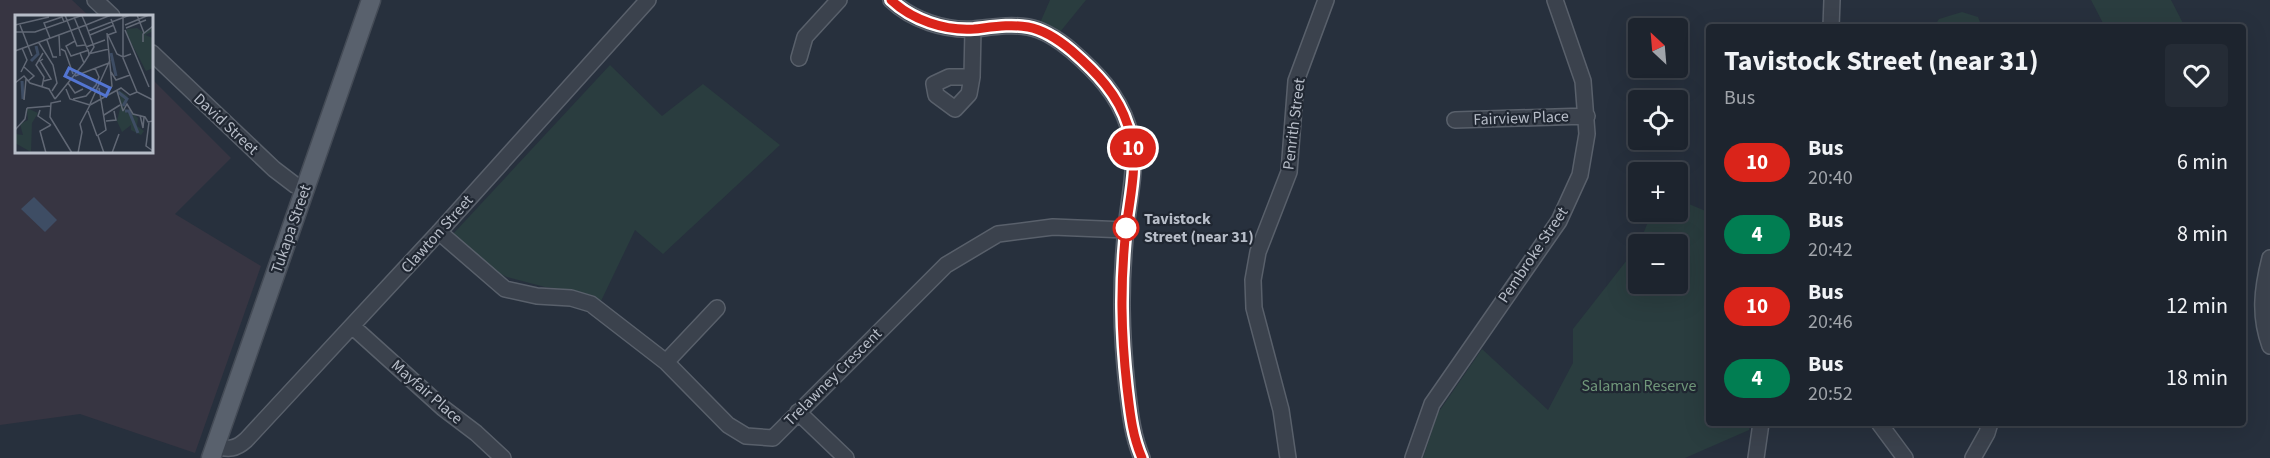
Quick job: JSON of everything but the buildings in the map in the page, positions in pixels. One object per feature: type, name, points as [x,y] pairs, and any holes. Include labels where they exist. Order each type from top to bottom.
[{"type":"main road","name":"Tukapa Street","points":[[214,452],[371,0]]},
{"type":"street","points":[[95,0],[111,15]]},
{"type":"street","name":"Clawton Street","points":[[214,452],[235,448],[246,440],[439,232],[648,0]]},
{"type":"street","points":[[799,58],[805,37],[839,0]]},
{"type":"street","points":[[891,0],[912,16],[939,25],[973,29],[1002,25],[1030,27],[1049,34],[1103,80],[1119,104],[1126,120],[1134,156],[1120,300],[1121,336],[1132,429],[1142,458]]},
{"type":"street","name":"Penrith Street","points":[[1288,458],[1281,410],[1254,308],[1253,280],[1258,252],[1289,172],[1296,81],[1326,0]]},
{"type":"street","name":"Pembroke Street","points":[[1413,458],[1432,404],[1559,221],[1580,175],[1586,143],[1587,116],[1583,81],[1555,0]]},
{"type":"street","points":[[1831,24],[1832,0]]},
{"type":"street","points":[[972,77],[973,29]]},
{"type":"street","name":"David Street","points":[[153,55],[274,169],[295,185],[305,189]]},
{"type":"street","name":"Fairview Place","points":[[1455,120],[1587,116]]},
{"type":"street","name":"Trelawney Crescent","points":[[439,232],[504,288],[537,296],[571,298],[591,304],[666,362],[728,425],[746,436],[772,438],[946,265],[998,234],[1053,227],[1126,230]]},
{"type":"street","points":[[2270,258],[2264,280],[2262,305],[2264,330],[2270,346]]},
{"type":"street","points":[[666,362],[717,308]]},
{"type":"street","name":"Mayfair Place","points":[[352,326],[443,408],[476,433],[503,458]]},
{"type":"street","points":[[798,412],[846,458]]},
{"type":"street","points":[[1756,458],[1761,426]]},
{"type":"street","points":[[1881,426],[1905,458]]},
{"type":"street","points":[[1973,458],[1989,426]]},
{"type":"shaded area","points":[[0,0],[72,0],[88,15],[15,15],[15,153],[153,153],[153,80],[231,158],[175,214],[261,266],[195,453],[80,414],[0,425]]},
{"type":"green space","points":[[1050,0],[1086,0],[1060,32],[1040,23]]},
{"type":"green space","points":[[2091,0],[2171,0],[2183,24],[2103,24]]},
{"type":"green space","points":[[1962,12],[1978,17],[1981,24],[1936,24],[1939,19]]},
{"type":"green space","points":[[610,65],[662,116],[703,84],[780,145],[663,254],[635,230],[601,301],[572,290],[545,287],[507,277],[493,270],[453,234]]},
{"type":"green space","name":"Salaman Reserve","points":[[1688,204],[1706,211],[1706,426],[1750,426],[1749,430],[1685,458],[1423,458],[1438,413],[1482,349],[1548,410],[1573,363],[1573,329],[1628,259],[1628,294],[1688,294],[1688,234],[1643,234],[1648,222],[1688,222]]},
{"type":"water","points":[[34,197],[57,220],[45,232],[21,209]]},
{"type":"bus line","name":"10","points":[[891,0],[912,16],[939,25],[973,29],[1002,25],[1030,27],[1049,34],[1103,80],[1119,104],[1129,128],[1134,156],[1120,300],[1121,336],[1132,429],[1142,458]]},
{"type":"place","name":"Tavistock Street (near 31)","points":[[1126,228]]}]
